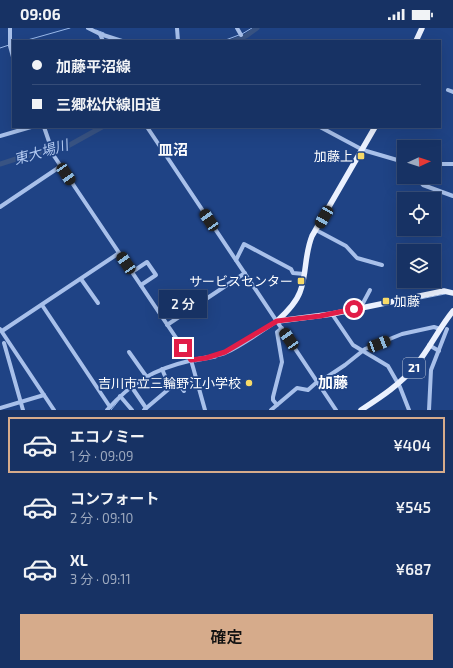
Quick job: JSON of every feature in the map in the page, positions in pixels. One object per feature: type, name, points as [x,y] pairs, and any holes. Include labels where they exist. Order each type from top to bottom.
[{"type":"main road","points":[[416,40],[422,28]]},
{"type":"main road","points":[[277,321],[295,302],[300,291],[308,249],[316,230],[374,128]]},
{"type":"main road","points":[[277,321],[332,314],[362,306],[444,291],[453,293]]},
{"type":"main road","name":"21","points":[[361,410],[398,384],[416,366],[429,345],[444,328],[453,312]]},
{"type":"street","points":[[10,28],[10,46],[12,53]]},
{"type":"street","points":[[177,28],[178,40]]},
{"type":"street","points":[[237,28],[241,35]]},
{"type":"street","points":[[91,29],[100,34],[119,40]]},
{"type":"street","points":[[100,34],[103,40]]},
{"type":"street","points":[[448,90],[453,92]]},
{"type":"street","points":[[0,136],[28,128]]},
{"type":"street","points":[[44,128],[53,153],[61,166],[168,325],[191,362],[206,410]]},
{"type":"street","points":[[148,128],[336,410]]},
{"type":"street","points":[[322,128],[363,150],[397,160]]},
{"type":"street","points":[[441,164],[453,164]]},
{"type":"street","points":[[0,207],[61,166]]},
{"type":"street","points":[[421,184],[423,186],[453,196]]},
{"type":"street","points":[[316,230],[346,246],[357,258],[382,266]]},
{"type":"street","points":[[236,260],[244,244],[291,269],[293,273],[304,274]]},
{"type":"street","points":[[23,410],[1,330],[42,305],[119,253]]},
{"type":"street","points":[[132,272],[147,262],[156,275],[141,285]]},
{"type":"street","points":[[168,325],[245,273]]},
{"type":"street","points":[[81,278],[98,303]]},
{"type":"street","points":[[354,301],[362,306],[370,290]]},
{"type":"street","points":[[160,314],[174,304],[182,316]]},
{"type":"street","points":[[42,305],[111,407],[146,376],[225,352],[277,321]]},
{"type":"street","points":[[332,314],[351,342],[388,366],[398,384],[409,410]]},
{"type":"street","points":[[271,410],[296,388],[308,390],[345,365],[363,350],[402,334],[434,326],[444,328],[439,351],[431,370],[429,410]]},
{"type":"street","points":[[277,405],[273,400],[273,397],[282,362],[277,332],[282,328]]},
{"type":"street","points":[[4,342],[54,410]]},
{"type":"street","points":[[429,345],[439,351]]},
{"type":"street","points":[[129,352],[146,376]]},
{"type":"street","points":[[163,371],[170,388]]},
{"type":"street","points":[[133,387],[145,409],[170,388],[180,384],[184,391]]},
{"type":"street","points":[[0,408],[44,395]]},
{"type":"street","points":[[121,397],[132,410]]},
{"type":"waterway","points":[[28,40],[70,28]]},
{"type":"waterway","name":"東大場川","points":[[242,34],[252,28]]},
{"type":"waterway","name":"東大場川","points":[[236,40],[246,36],[257,28]]},
{"type":"waterway","points":[[96,30],[104,33]]},
{"type":"waterway","name":"東大場川","points":[[226,40],[239,35]]},
{"type":"waterway","points":[[0,48],[9,45]]},
{"type":"waterway","name":"東大場川","points":[[0,164],[22,157],[66,147],[100,128]]},
{"type":"waterway","points":[[405,302],[445,294]]},
{"type":"waterway","points":[[195,362],[216,358]]},
{"type":"waterway","points":[[111,410],[120,399]]},
{"type":"place","name":"加藤上","points":[[361,156]]},
{"type":"place","name":"サービスセンター","points":[[301,281]]},
{"type":"place","name":"加藤","points":[[386,301]]},
{"type":"place","name":"吉川市立三輪野江小学校","points":[[249,383]]},
{"type":"district","name":"皿沼","points":[[173,150]]},
{"type":"district","name":"加藤","points":[[333,383]]},
{"type":"route","points":[[183,348],[191,360],[206,358],[219,355],[232,349],[277,321],[320,316],[354,309]]}]
